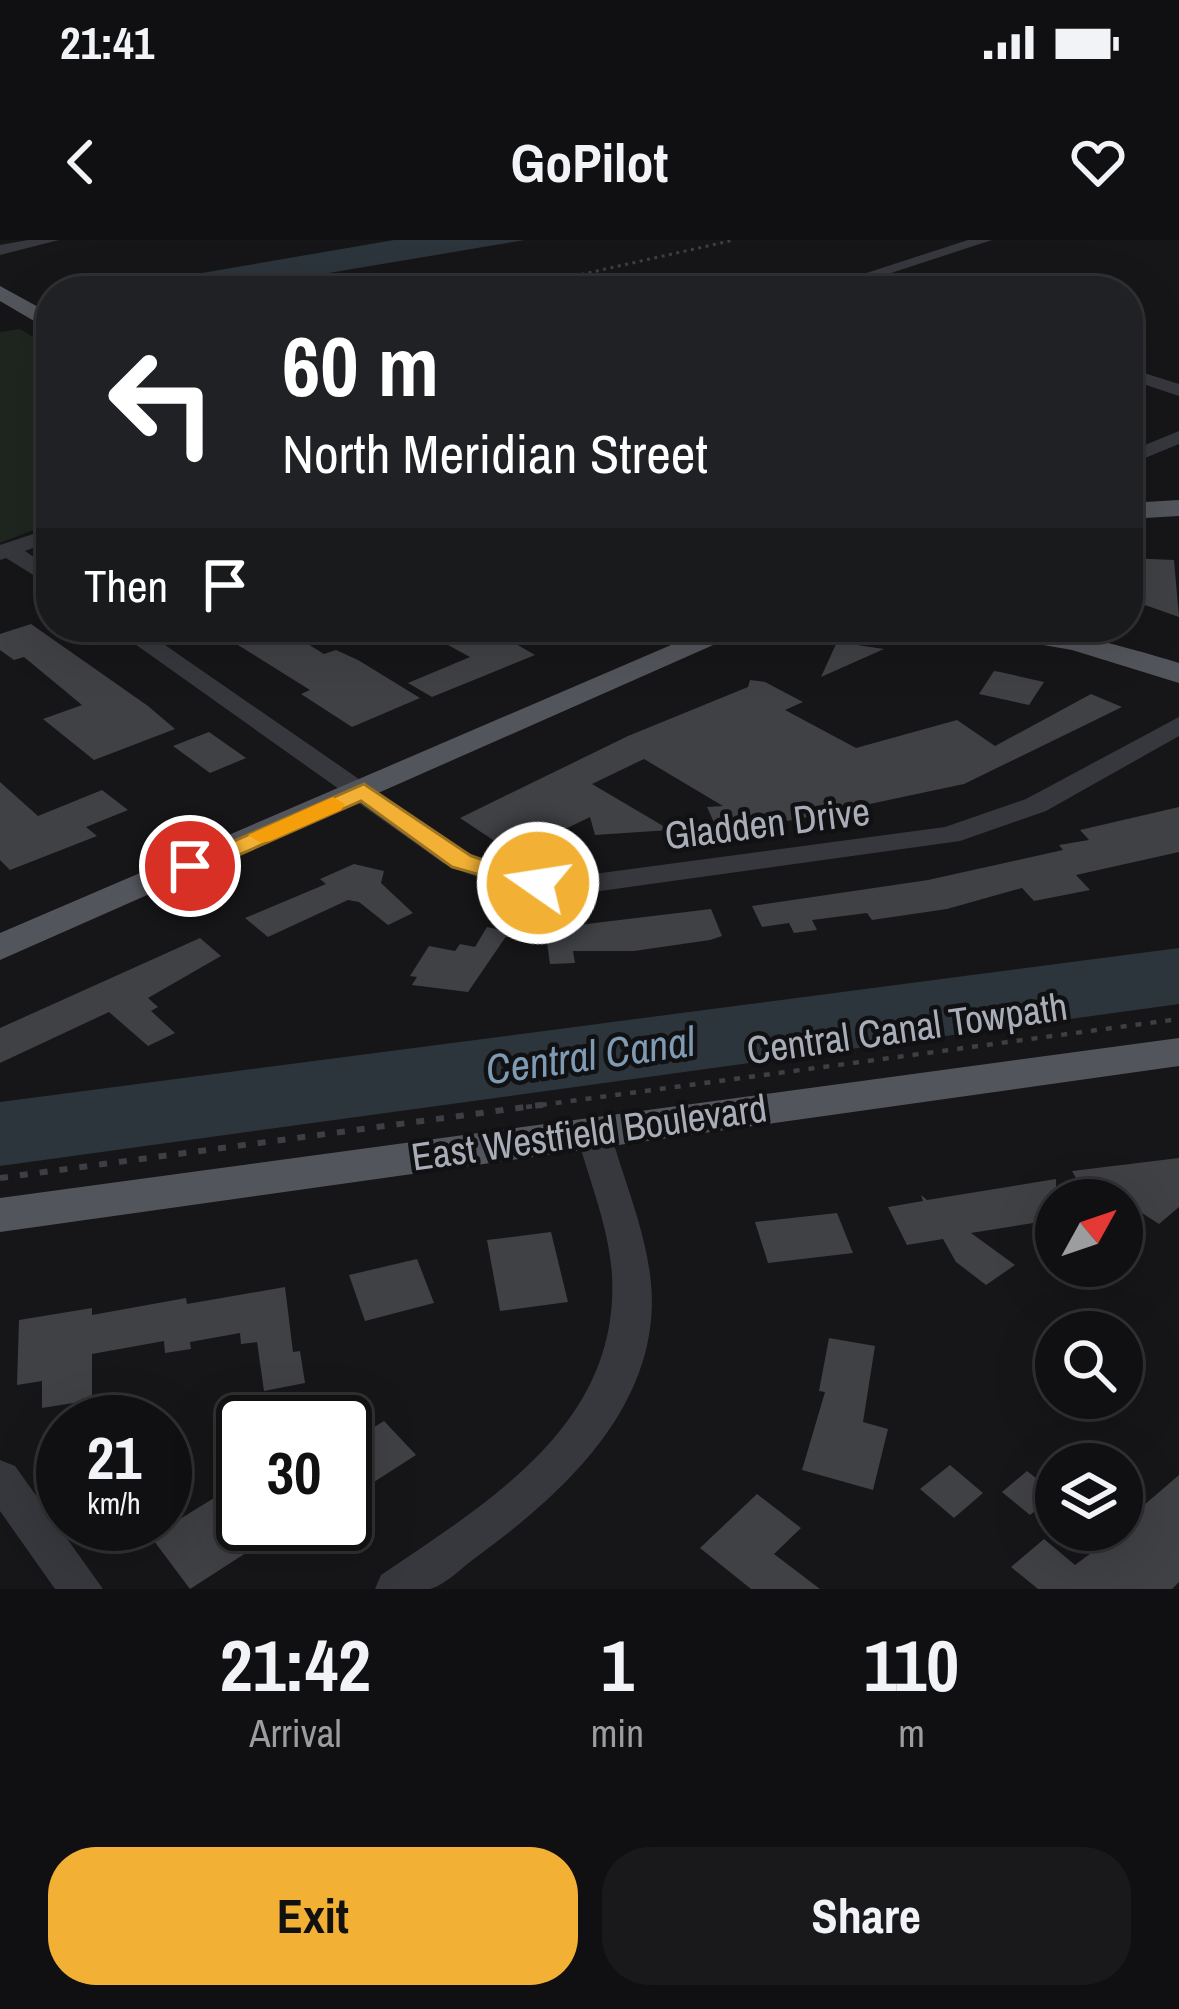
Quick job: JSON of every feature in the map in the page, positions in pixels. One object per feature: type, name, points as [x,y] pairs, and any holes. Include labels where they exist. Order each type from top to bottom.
[{"type":"main road","points":[[0,292],[36,315]]},
{"type":"main road","points":[[1143,510],[1179,508]]},
{"type":"main road","points":[[6,938],[364,791],[705,642]]},
{"type":"main road","points":[[1078,642],[1179,673]]},
{"type":"main road","name":"East Westfield Boulevard","points":[[0,1215],[1179,1052]]},
{"type":"street","points":[[0,250],[51,240]]},
{"type":"street","points":[[869,276],[984,240]]},
{"type":"street","points":[[1143,378],[1179,390]]},
{"type":"street","points":[[1143,453],[1179,437]]},
{"type":"street","points":[[4,552],[36,540]]},
{"type":"street","points":[[4,552],[36,570]]},
{"type":"street","name":"Gladden Drive","points":[[145,642],[470,866],[525,881],[586,884],[950,836],[1036,805],[1179,725]]},
{"type":"street","points":[[397,1589],[549,1474],[590,1425],[617,1373],[632,1309],[631,1271],[593,1131]]},
{"type":"street","points":[[0,1478],[81,1589]]},
{"type":"path","points":[[574,276],[734,240]]},
{"type":"path","name":"Central Canal Towpath","points":[[0,1178],[1179,1019]]},
{"type":"shaded area","points":[[20,329],[36,339],[36,529],[0,543],[0,332]]},
{"type":"water","points":[[394,240],[525,240],[311,276],[184,276]]},
{"type":"water","name":"Central Canal","points":[[1179,948],[1179,1004],[0,1166],[0,1102]]},
{"type":"building","points":[[1143,559],[1174,560],[1179,617],[1145,605]]},
{"type":"building","points":[[31,624],[36,628],[36,642],[57,642],[175,729],[94,760],[43,719],[82,705],[24,657],[14,660],[0,650],[0,634]]},
{"type":"building","points":[[304,642],[324,654],[336,650],[420,698],[352,727],[301,694],[310,690],[238,645]]},
{"type":"building","points":[[512,642],[535,655],[432,697],[408,683],[470,657],[448,645]]},
{"type":"building","points":[[837,642],[884,649],[821,677]]},
{"type":"building","points":[[994,671],[1044,682],[1029,705],[979,694]]},
{"type":"building","points":[[750,680],[765,682],[803,702],[785,710],[856,748],[957,720],[995,746],[1091,694],[1122,707],[964,784],[794,820],[717,829],[707,807],[723,806],[644,759],[592,784],[670,830],[595,835],[590,817],[551,836],[532,824],[496,842],[460,818],[628,736],[748,687]]},
{"type":"building","points":[[209,732],[246,758],[210,773],[173,746]]},
{"type":"building","points":[[0,782],[38,816],[102,790],[128,810],[86,827],[97,836],[10,870],[0,860]]},
{"type":"building","points":[[1179,807],[1179,852],[1076,875],[1090,890],[1034,901],[1022,888],[947,909],[872,920],[867,913],[812,920],[817,930],[794,933],[789,923],[762,927],[752,906],[928,880],[1063,850],[1059,845],[1089,840],[1080,830]]},
{"type":"building","points":[[354,864],[384,871],[381,883],[413,913],[388,925],[359,902],[348,900],[268,937],[245,918],[326,884],[320,879]]},
{"type":"building","points":[[711,909],[722,936],[634,951],[573,951],[575,963],[550,964],[545,929]]},
{"type":"building","points":[[487,927],[509,932],[468,992],[412,985],[417,977],[410,976],[429,946],[455,951],[460,944],[475,947]]},
{"type":"building","points":[[200,938],[221,956],[148,998],[158,1007],[151,1011],[175,1033],[148,1046],[109,1012],[0,1063],[0,1028]]},
{"type":"building","points":[[1179,1158],[1179,1207],[1159,1224],[1143,1214],[1143,1179],[1076,1179],[1072,1171]]},
{"type":"building","points":[[1035,1182],[1035,1224],[971,1233],[1015,1265],[986,1285],[956,1262],[943,1239],[907,1245],[888,1207],[923,1201],[921,1195],[927,1200]]},
{"type":"building","points":[[837,1213],[853,1253],[768,1263],[755,1222]]},
{"type":"building","points":[[551,1232],[568,1302],[500,1311],[487,1240]]},
{"type":"building","points":[[417,1259],[434,1303],[365,1321],[349,1275]]},
{"type":"building","points":[[285,1287],[293,1352],[300,1351],[305,1383],[264,1391],[257,1342],[241,1344],[240,1333],[190,1342],[191,1349],[165,1353],[164,1341],[92,1354],[92,1395],[42,1395],[42,1381],[17,1385],[19,1320],[92,1308],[92,1315],[186,1298],[187,1304]]},
{"type":"building","points":[[829,1338],[875,1346],[863,1422],[888,1429],[873,1490],[802,1470],[825,1392],[819,1391]]},
{"type":"building","points":[[384,1421],[416,1455],[372,1483],[372,1428]]},
{"type":"building","points":[[950,1465],[983,1493],[954,1518],[920,1489]]},
{"type":"building","points":[[1027,1471],[1035,1477],[1035,1511],[1030,1515],[1002,1492]]},
{"type":"building","points":[[1179,1475],[1179,1582],[1172,1589],[1038,1589],[1011,1567],[1035,1547],[1035,1551],[1058,1551],[1075,1565],[1094,1551],[1143,1551],[1143,1506]]},
{"type":"building","points":[[757,1494],[801,1528],[774,1554],[820,1589],[751,1589],[700,1548]]},
{"type":"building","points":[[216,1497],[216,1551],[249,1551],[190,1589],[162,1551],[192,1551],[192,1512]]},
{"type":"slow traffic","points":[[261,835],[333,804]]},
{"type":"route","points":[[190,866],[364,791],[461,862],[538,883]]}]
